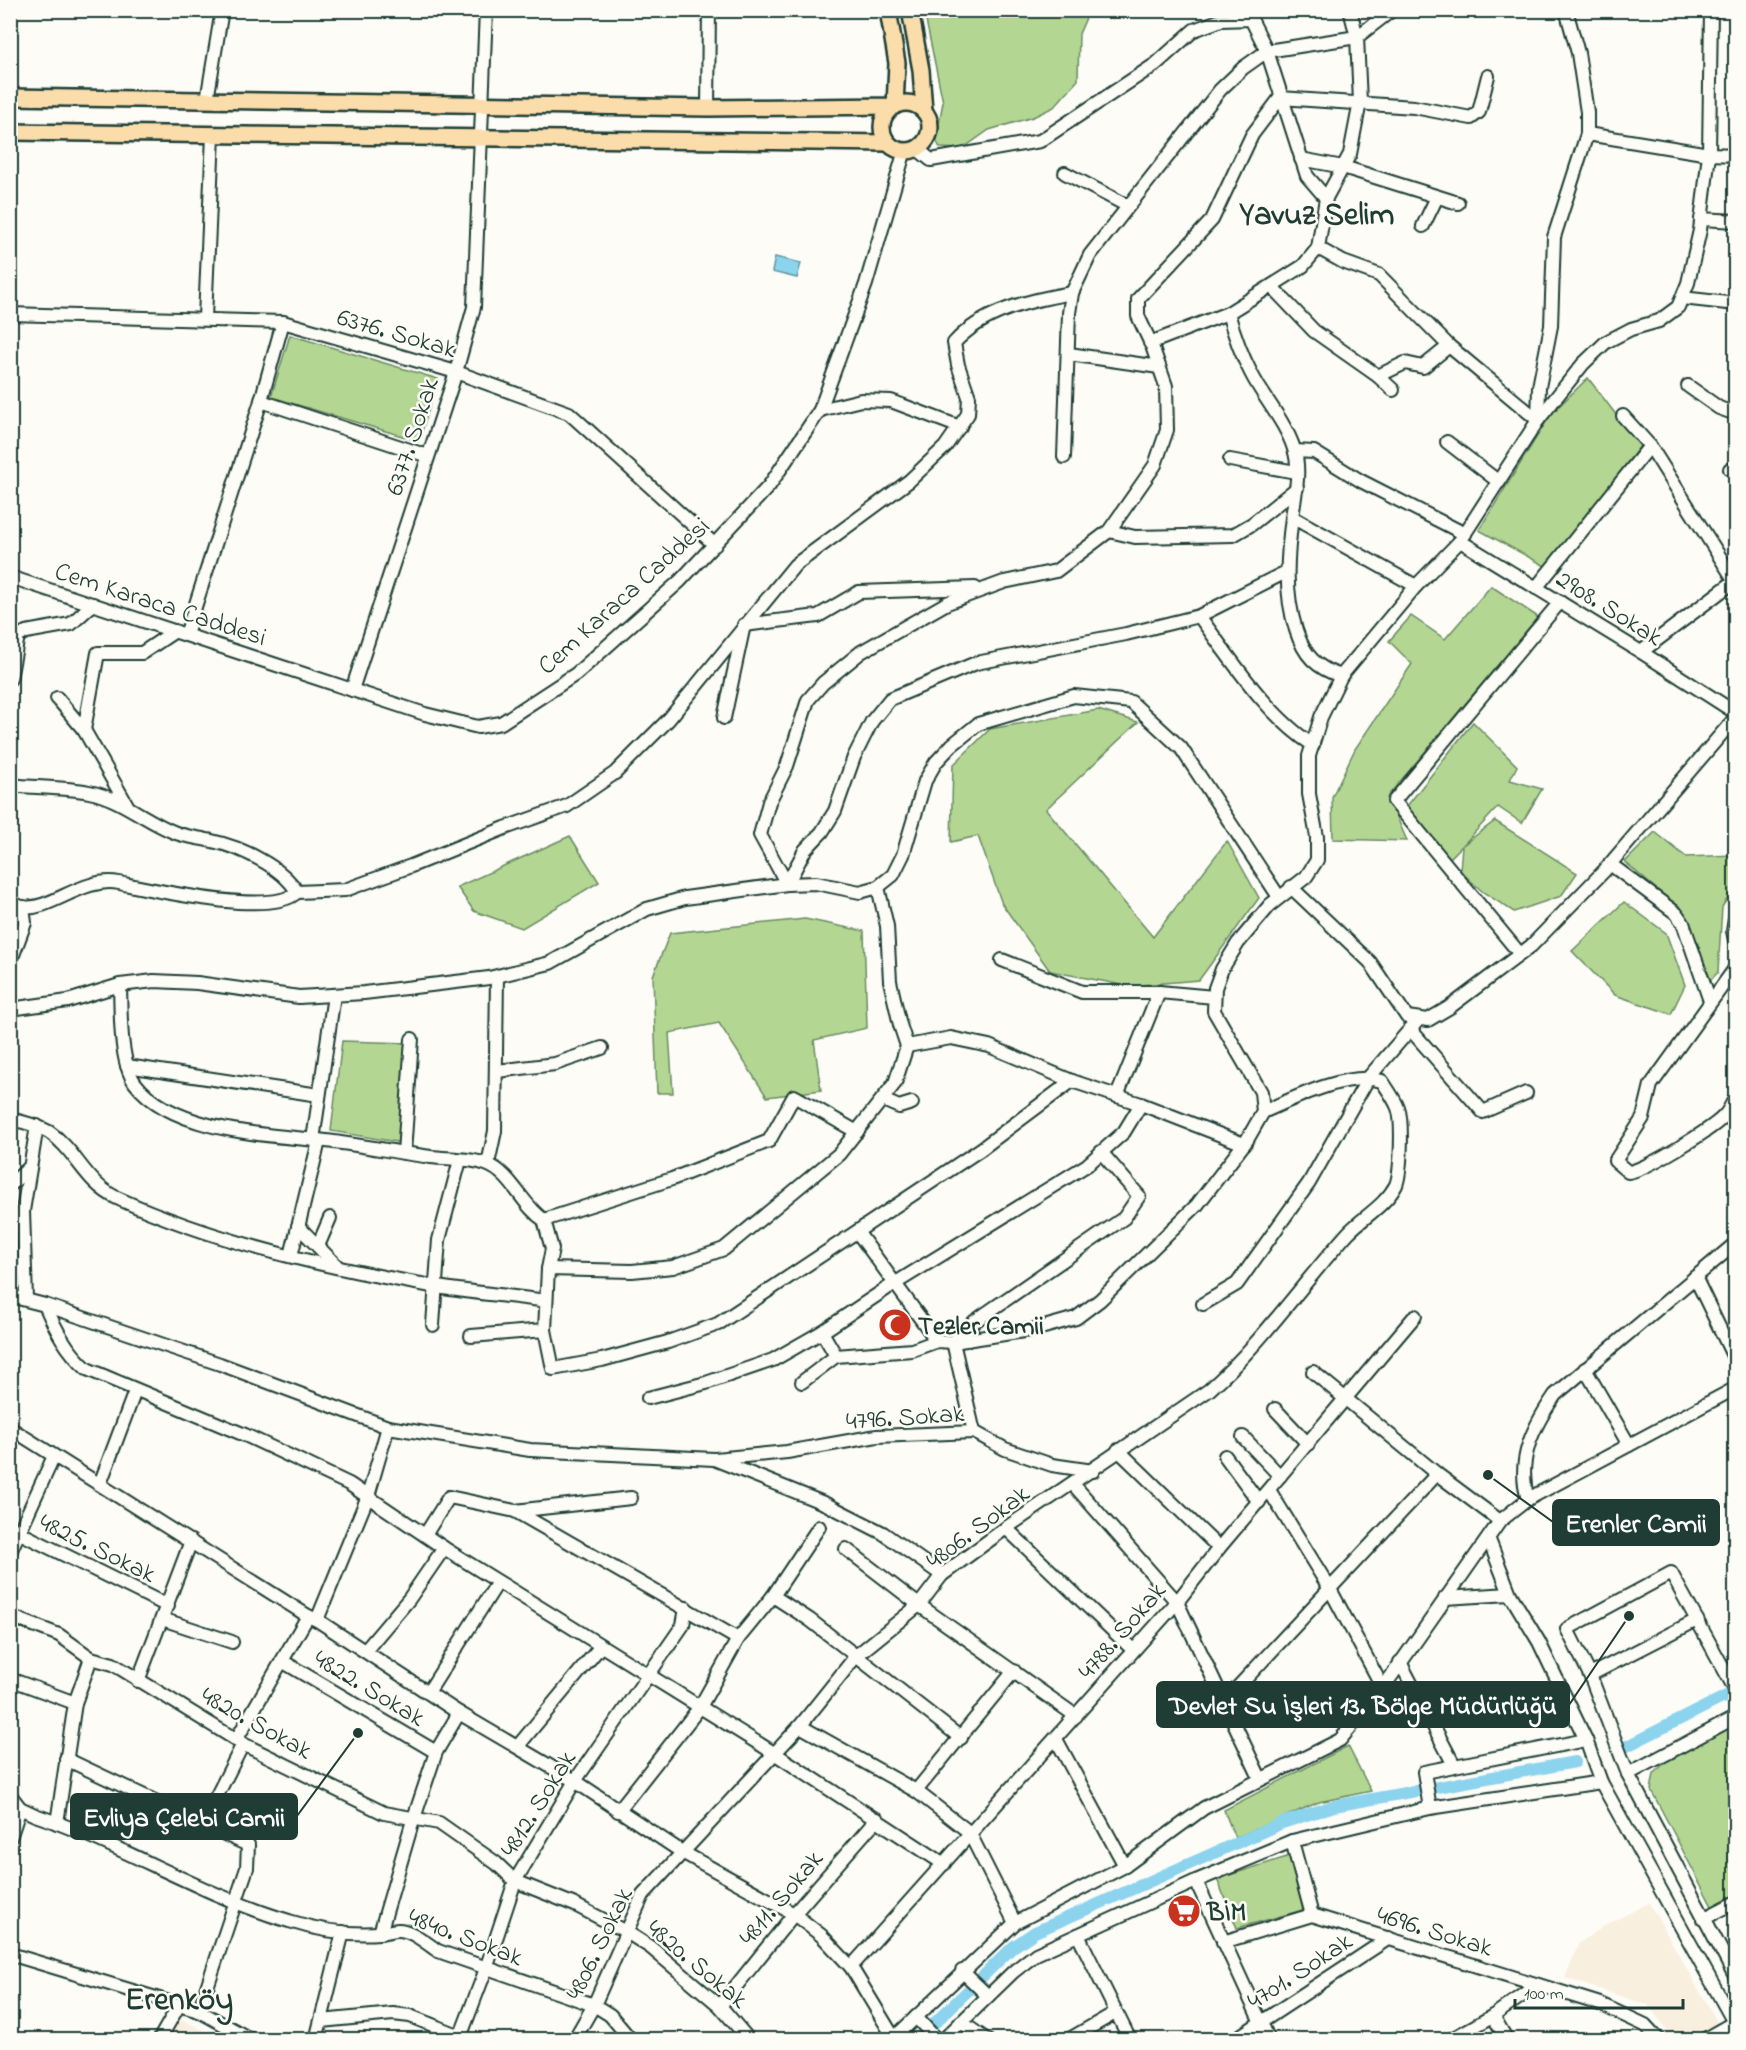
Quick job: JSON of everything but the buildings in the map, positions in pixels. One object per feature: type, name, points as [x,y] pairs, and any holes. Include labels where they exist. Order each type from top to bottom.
[{"type":"main road","points":[[888,10],[897,63],[895,106],[887,113],[882,123],[883,134],[888,143]]},
{"type":"main road","points":[[10,132],[888,143],[910,149],[924,141],[929,132],[910,10]]},
{"type":"main road","points":[[10,97],[708,108],[913,104],[924,111]]},
{"type":"street","points":[[207,100],[222,10]]},
{"type":"street","name":"6377. Sokak","points":[[352,690],[456,372],[474,307],[479,137],[486,10]]},
{"type":"street","points":[[708,108],[709,10]]},
{"type":"street","points":[[1150,343],[1228,313],[1303,266],[1318,248],[1326,198],[1350,154],[1360,102],[1357,37],[1350,10]]},
{"type":"street","points":[[1064,457],[1072,293],[1090,255],[1220,90],[1243,68],[1267,51],[1357,37],[1392,10]]},
{"type":"street","points":[[1538,420],[1539,387],[1551,326],[1554,237],[1587,134],[1587,112],[1578,53],[1566,10]]},
{"type":"street","points":[[1263,1112],[1261,1092],[1214,1011],[1214,997],[1222,969],[1238,943],[1279,897],[1306,877],[1317,860],[1317,837],[1309,794],[1309,756],[1321,717],[1341,676],[1416,586],[1462,538],[1538,420],[1583,364],[1606,342],[1631,329],[1659,321],[1678,307],[1688,283],[1701,219],[1709,154],[1711,10]]},
{"type":"street","points":[[910,149],[931,160],[1040,141],[1156,64],[1194,30],[1221,20],[1249,15],[1267,51],[1280,98],[1307,176],[1326,198]]},
{"type":"street","points":[[1280,98],[1414,107],[1471,118],[1479,112],[1488,76]]},
{"type":"street","points":[[787,884],[760,835],[769,802],[787,766],[808,700],[823,683],[861,652],[947,603],[988,588],[1056,571],[1109,531],[1155,465],[1167,430],[1166,386],[1138,316],[1138,299],[1212,220],[1252,135],[1280,98]]},
{"type":"street","points":[[1587,134],[1709,154],[1736,155]]},
{"type":"street","points":[[204,318],[213,135]]},
{"type":"street","name":"Cem Karaca Caddesi","points":[[10,578],[425,714],[478,727],[501,723],[576,674],[680,581],[769,486],[820,410],[866,285],[910,149]]},
{"type":"street","points":[[1301,159],[1343,166],[1458,203]]},
{"type":"street","points":[[1065,173],[1128,206]]},
{"type":"street","points":[[1423,226],[1437,197]]},
{"type":"street","points":[[1701,219],[1736,221]]},
{"type":"street","points":[[1318,248],[1343,262],[1379,275],[1449,346],[1538,420]]},
{"type":"street","points":[[1272,287],[1314,331],[1378,376],[1393,390]]},
{"type":"street","points":[[10,901],[23,908],[49,902],[85,885],[114,882],[250,903],[290,899],[297,892],[345,890],[567,806],[615,773],[661,726],[795,565],[909,480],[945,447],[968,414],[969,397],[954,344],[983,321],[1010,308],[1042,298],[1072,293]]},
{"type":"street","points":[[1682,298],[1736,304]]},
{"type":"street","points":[[1228,313],[1251,373],[1285,427],[1295,451],[1297,488],[1286,572],[1288,606],[1302,648],[1322,670],[1341,676]]},
{"type":"street","name":"6376. Sokak","points":[[10,314],[283,322],[456,372],[569,413],[715,545]]},
{"type":"street","points":[[84,730],[99,653],[142,653],[181,633],[261,401],[283,322]]},
{"type":"street","points":[[1378,376],[1405,363],[1423,367],[1449,346]]},
{"type":"street","points":[[1069,354],[1159,367]]},
{"type":"street","points":[[1688,386],[1719,408],[1736,414]]},
{"type":"street","points":[[820,410],[861,400],[891,401],[960,427]]},
{"type":"street","points":[[261,401],[428,456]]},
{"type":"street","points":[[1623,416],[1650,446],[1735,581],[1641,652]]},
{"type":"street","points":[[1447,442],[1498,482]]},
{"type":"street","points":[[1536,588],[1650,446]]},
{"type":"street","name":"2908. Sokak","points":[[1295,451],[1314,452],[1462,538],[1536,588],[1641,652],[1736,715]]},
{"type":"street","points":[[1230,460],[1296,472]]},
{"type":"street","points":[[1109,531],[1135,537],[1233,535],[1252,524],[1297,488]]},
{"type":"street","points":[[1292,517],[1416,586]]},
{"type":"street","points":[[787,884],[805,850],[822,832],[835,811],[854,757],[872,721],[890,699],[976,663],[1126,634],[1199,616],[1286,572]]},
{"type":"street","points":[[744,625],[818,616],[858,592],[988,588]]},
{"type":"street","points":[[1520,954],[1394,801],[1560,602]]},
{"type":"street","points":[[10,679],[18,636],[26,632],[71,624],[93,604]]},
{"type":"street","points":[[1199,616],[1239,670],[1294,733],[1313,745]]},
{"type":"street","points":[[724,718],[744,625]]},
{"type":"street","points":[[10,1009],[68,1001],[120,985],[154,981],[197,983],[299,997],[496,977],[550,963],[647,909],[686,898],[787,884],[816,883],[860,892],[878,887],[893,875],[903,855],[925,781],[936,762],[952,745],[978,724],[1074,696],[1131,702],[1181,748],[1279,897]]},
{"type":"street","points":[[57,698],[84,730],[129,808]]},
{"type":"street","points":[[1203,1304],[1237,1284],[1309,1183],[1376,1079],[1415,1024],[1428,1020],[1450,1007],[1520,954],[1610,864],[1736,715]]},
{"type":"street","points":[[10,785],[87,792],[114,799],[178,834],[213,841],[248,852],[292,882],[297,892]]},
{"type":"street","points":[[1610,864],[1676,913],[1683,923],[1710,1001]]},
{"type":"street","points":[[548,1269],[632,1271],[673,1267],[724,1249],[803,1186],[838,1154],[896,1083],[908,1046],[900,1025],[890,981],[887,926],[878,887]]},
{"type":"street","points":[[1291,887],[1370,962],[1407,1017],[1415,1024],[1483,1112],[1526,1093]]},
{"type":"street","points":[[10,963],[25,923],[23,908]]},
{"type":"street","points":[[1736,913],[1733,931],[1736,945]]},
{"type":"street","points":[[1002,960],[1082,992],[1159,992],[1214,997]]},
{"type":"street","points":[[1736,967],[1651,1085],[1643,1118],[1615,1161],[1628,1172],[1656,1162],[1730,1117],[1736,1097]]},
{"type":"street","points":[[488,1164],[495,1131],[496,977]]},
{"type":"street","points":[[120,985],[127,1066],[135,1083],[152,1099],[183,1116],[230,1132],[316,1140],[488,1164],[511,1182],[533,1212],[544,1220],[552,1249],[545,1301],[545,1330],[553,1369],[602,1360],[668,1342],[718,1324],[981,1149],[1072,1081]]},
{"type":"street","points":[[1117,1096],[1159,992]]},
{"type":"street","points":[[291,1256],[316,1140],[334,995]]},
{"type":"street","points":[[908,1046],[951,1038],[989,1046],[1072,1081],[1141,1104],[1244,1144]]},
{"type":"street","points":[[404,1153],[412,1039]]},
{"type":"street","points":[[497,1071],[555,1064],[602,1048]]},
{"type":"street","points":[[127,1066],[320,1095]]},
{"type":"street","points":[[802,1382],[836,1356],[912,1350],[937,1341],[953,1342],[1037,1329],[1076,1318],[1100,1300],[1197,1205],[1244,1144],[1263,1112],[1300,1095],[1376,1079]]},
{"type":"street","name":"4806. Sokak","points":[[574,2040],[594,2005],[643,1895],[800,1726],[856,1656],[919,1605],[942,1575],[1006,1528],[1093,1471],[1118,1450],[1209,1390],[1240,1363],[1320,1264],[1352,1229],[1386,1199],[1397,1183],[1399,1110],[1376,1079]]},
{"type":"street","points":[[544,1220],[672,1179],[769,1141],[794,1096],[857,1132]]},
{"type":"street","points":[[883,1100],[899,1107],[912,1103]]},
{"type":"street","points":[[648,1398],[706,1383],[773,1360],[822,1332],[1087,1165],[1124,1132],[1141,1104]]},
{"type":"street","points":[[10,1119],[37,1126],[51,1134],[94,1184],[116,1197],[211,1235],[291,1256],[435,1287],[545,1301]]},
{"type":"street","points":[[26,1299],[23,1211],[37,1126]]},
{"type":"street","points":[[953,1342],[975,1321],[1124,1218],[1139,1196],[1101,1152]]},
{"type":"street","points":[[433,1325],[439,1240],[460,1160]]},
{"type":"street","points":[[10,1185],[30,1167]]},
{"type":"street","points":[[318,1246],[330,1218]]},
{"type":"street","points":[[298,1226],[338,1266]]},
{"type":"street","points":[[858,1233],[937,1341]]},
{"type":"street","points":[[1528,1499],[1523,1484],[1524,1454],[1539,1419],[1555,1395],[1736,1243]]},
{"type":"street","points":[[1695,1277],[1736,1362]]},
{"type":"street","points":[[10,1296],[45,1305],[220,1364],[388,1427],[530,1450],[714,1460],[826,1504],[874,1528],[942,1575]]},
{"type":"street","points":[[45,1305],[58,1335],[72,1355],[87,1369],[245,1435],[349,1484],[444,1548],[774,1753],[944,1864]]},
{"type":"street","name":"4788. Sokak","points":[[851,1967],[944,1864],[969,1832],[1056,1739],[1132,1649],[1177,1602],[1219,1548],[1346,1401],[1415,1316]]},
{"type":"street","points":[[471,1336],[545,1330]]},
{"type":"street","points":[[822,1332],[836,1356]]},
{"type":"street","points":[[953,1342],[974,1432]]},
{"type":"street","points":[[1586,1369],[1629,1445]]},
{"type":"street","points":[[1313,1372],[1437,1474],[1500,1521]]},
{"type":"street","points":[[10,1428],[429,1691],[459,1713],[575,1781],[682,1852],[794,1914],[822,1936],[851,1967],[893,2038],[920,2021],[1015,1923],[1125,1866],[1204,1808],[1340,1740],[1383,1688],[1500,1521],[1528,1499],[1736,1388]]},
{"type":"street","points":[[100,1484],[135,1391]]},
{"type":"street","points":[[1275,1408],[1308,1444]]},
{"type":"street","points":[[203,1823],[239,1742],[282,1661],[312,1618],[368,1496],[388,1427]]},
{"type":"street","name":"4796. Sokak","points":[[714,1460],[786,1452],[877,1436],[974,1432],[1005,1449],[1052,1465],[1093,1471]]},
{"type":"street","points":[[1243,1437],[1280,1476]]},
{"type":"street","points":[[1118,1450],[1219,1548]]},
{"type":"street","points":[[10,1552],[14,1531],[54,1456]]},
{"type":"street","points":[[1225,1456],[1259,1502]]},
{"type":"street","points":[[1224,1702],[1437,1474]]},
{"type":"street","points":[[1073,1484],[1177,1602],[1260,1778]]},
{"type":"street","points":[[1269,1490],[1330,1589],[1383,1688]]},
{"type":"street","points":[[425,1535],[449,1497],[515,1511],[738,1639]]},
{"type":"street","points":[[515,1511],[631,1498]]},
{"type":"street","points":[[618,1811],[700,1707],[738,1639],[773,1596],[819,1527]]},
{"type":"street","points":[[1006,1528],[1132,1649]]},
{"type":"street","name":"4825. Sokak","points":[[14,1531],[100,1570],[168,1606]]},
{"type":"street","points":[[1489,1539],[1510,1594],[1539,1642],[1586,1740],[1601,1782],[1734,2025],[1703,2040]]},
{"type":"street","points":[[138,1681],[191,1541]]},
{"type":"street","points":[[365,1651],[409,1599],[444,1548]]},
{"type":"street","points":[[846,1549],[919,1605],[1076,1716]]},
{"type":"street","points":[[1734,1688],[1671,1573],[1567,1629],[1590,1675],[1628,1774],[1736,1978]]},
{"type":"street","points":[[429,1691],[498,1582]]},
{"type":"street","points":[[1445,1599],[1510,1594]]},
{"type":"street","points":[[773,1596],[810,1620],[961,1738]]},
{"type":"street","name":"4812. Sokak","points":[[463,2038],[515,1881],[575,1781],[612,1731],[647,1674],[683,1625],[686,1608]]},
{"type":"street","name":"4820. Sokak","points":[[10,1616],[59,1635],[91,1658],[113,1664],[239,1742],[384,1813],[439,1823],[496,1863],[515,1881],[575,1905],[650,1947],[720,2006],[749,2040]]},
{"type":"street","points":[[162,1619],[232,1642]]},
{"type":"street","points":[[1590,1675],[1697,1620]]},
{"type":"street","points":[[518,1746],[600,1647]]},
{"type":"street","points":[[57,1823],[75,1704],[91,1658]]},
{"type":"street","name":"4822. Sokak","points":[[282,1661],[436,1752]]},
{"type":"street","points":[[1400,1662],[1454,1765]]},
{"type":"street","points":[[916,1791],[1014,1671]]},
{"type":"street","points":[[10,1679],[75,1704]]},
{"type":"street","points":[[381,1933],[414,1818],[436,1752],[459,1713]]},
{"type":"street","points":[[1628,1774],[1736,1717]]},
{"type":"street","points":[[800,1726],[916,1791],[969,1832],[1015,1923]]},
{"type":"street","points":[[1056,1739],[1125,1866]]},
{"type":"street","points":[[1430,1808],[1423,1779],[1454,1765],[1586,1740]]},
{"type":"street","points":[[66,1760],[248,1845],[247,1868],[233,1902],[199,2012]]},
{"type":"street","points":[[920,2021],[938,2038],[961,2022],[984,1992],[1036,1954],[1292,1840],[1430,1808],[1601,1782]]},
{"type":"street","points":[[10,1795],[20,1808],[10,1838]]},
{"type":"street","name":"4840. Sokak","points":[[20,1808],[233,1902],[291,1922],[344,1932],[381,1933],[398,1930],[418,1937],[438,1951],[594,2005],[610,2015],[630,2040]]},
{"type":"street","name":"4811. Sokak","points":[[720,2006],[794,1914],[876,1819]]},
{"type":"street","points":[[1223,1942],[1312,1915],[1292,1840]]},
{"type":"street","points":[[1196,1881],[1269,2040]]},
{"type":"street","points":[[1703,1919],[1736,1902]]},
{"type":"street","name":"4696. Sokak","points":[[1312,1915],[1600,2004],[1645,2025],[1659,2040]]},
{"type":"street","points":[[316,2040],[344,1932]]},
{"type":"street","points":[[1078,1935],[1130,2040]]},
{"type":"street","name":"4701. Sokak","points":[[1234,2040],[1389,1938]]},
{"type":"street","points":[[10,1953],[199,2012],[252,2040]]},
{"type":"street","points":[[966,1975],[984,1992]]},
{"type":"street","points":[[1450,2040],[1493,2016],[1537,1985]]},
{"type":"street","points":[[159,2040],[179,2005]]},
{"type":"street","points":[[1068,2040],[1115,2013]]},
{"type":"street","points":[[321,2021],[393,2014],[410,2016],[463,2038]]},
{"type":"street","points":[[1493,2016],[1508,2040]]},
{"type":"street","points":[[961,2022],[987,2040]]},
{"type":"shaded area","points":[[1649,1903],[1718,2023],[1685,2039],[1674,2039],[1648,2005],[1565,1978],[1579,1943],[1606,1925]]},
{"type":"shaded area","points":[[183,2020],[220,2039],[165,2040],[173,2026]]},
{"type":"green space","points":[[924,11],[1089,11],[1079,34],[1078,80],[1054,107],[1033,117],[989,130],[962,149],[940,148],[936,140],[943,102]]},
{"type":"green space","points":[[290,335],[438,379],[419,441],[271,397]]},
{"type":"green space","points":[[1588,378],[1640,446],[1547,567],[1479,530],[1551,414]]},
{"type":"green space","points":[[1491,586],[1538,617],[1388,796],[1407,841],[1333,839],[1332,797],[1355,749],[1412,664],[1389,641],[1411,616],[1445,639]]},
{"type":"green space","points":[[1098,710],[1138,722],[1046,809],[1153,937],[1227,841],[1259,898],[1199,980],[1128,986],[1050,971],[1002,904],[978,836],[951,842],[953,765],[990,729]]},
{"type":"green space","points":[[1473,722],[1517,766],[1510,780],[1542,789],[1522,823],[1498,807],[1463,845],[1495,821],[1577,873],[1561,896],[1514,912],[1483,892],[1460,871],[1462,846],[1449,859],[1407,806]]},
{"type":"green space","points":[[1655,832],[1686,857],[1735,855],[1735,887],[1722,907],[1718,972],[1710,981],[1687,916],[1625,862]]},
{"type":"green space","points":[[570,836],[599,882],[522,928],[474,911],[457,887]]},
{"type":"green space","points":[[1624,902],[1666,933],[1685,985],[1671,1014],[1615,995],[1572,951]]},
{"type":"green space","points":[[805,919],[864,931],[867,1028],[814,1040],[821,1090],[767,1097],[719,1023],[669,1033],[673,1093],[657,1093],[653,976],[670,933]]},
{"type":"green space","points":[[342,1041],[409,1043],[403,1143],[331,1131]]},
{"type":"green space","points":[[1735,1725],[1735,1897],[1713,1908],[1651,1790],[1654,1774],[1668,1759]]},
{"type":"green space","points":[[1348,1746],[1371,1791],[1319,1802],[1235,1838],[1224,1810]]},
{"type":"green space","points":[[1290,1856],[1303,1910],[1237,1928],[1217,1879]]},
{"type":"water","points":[[775,257],[801,263],[797,278],[772,272]]},
{"type":"waterway","points":[[1627,1746],[1736,1691]]},
{"type":"waterway","points":[[917,2040],[1013,1947],[1035,1932],[1282,1823],[1334,1806],[1575,1762]]},
{"type":"place","name":"Tezler Camii","points":[[895,1325]]},
{"type":"place","name":"Erenler Camii","points":[[1488,1475]]},
{"type":"place","name":"Devlet Su İşleri 13. Bölge Müdürlüğü","points":[[1629,1616]]},
{"type":"place","name":"Evliya Çelebi Camii","points":[[358,1733]]},
{"type":"place","name":"BİM","points":[[1184,1911]]},
{"type":"district","name":"Yavuz Selim","points":[[1317,213]]},
{"type":"district","name":"Erenköy","points":[[179,1998]]}]
